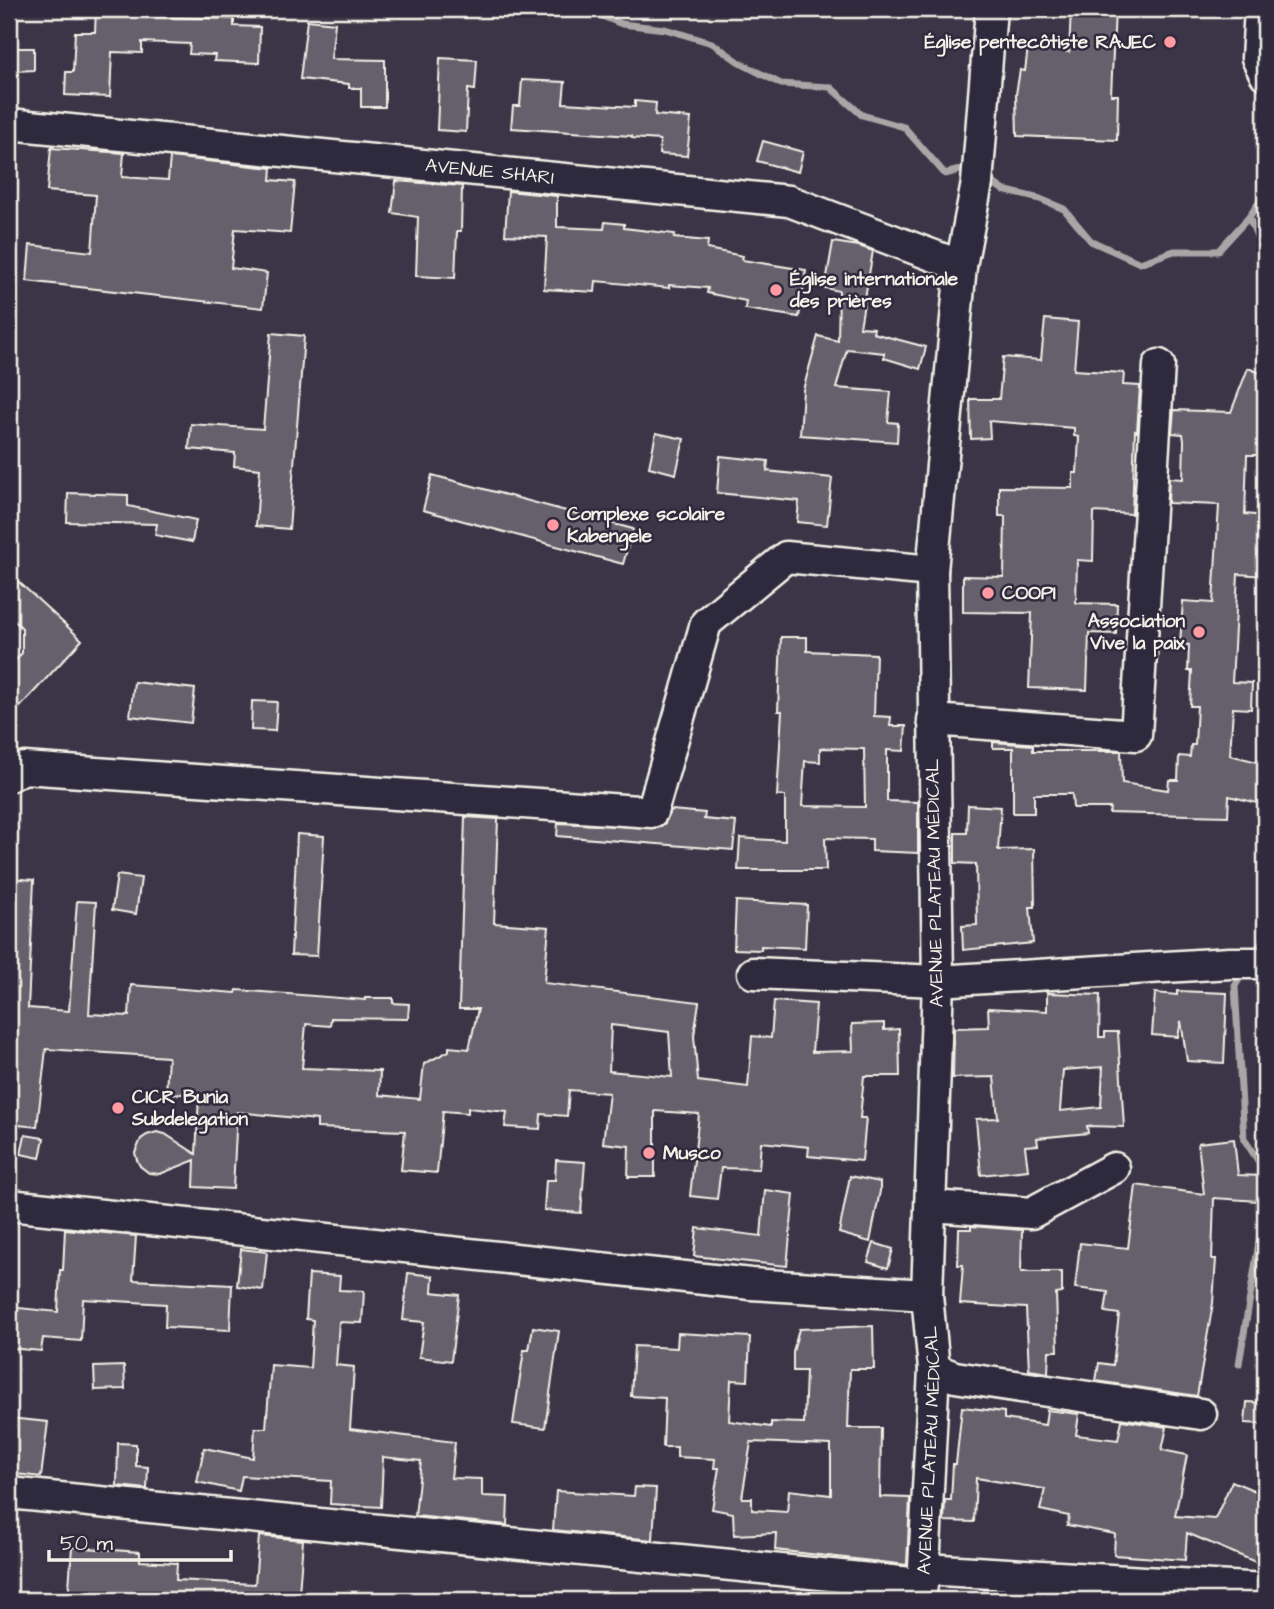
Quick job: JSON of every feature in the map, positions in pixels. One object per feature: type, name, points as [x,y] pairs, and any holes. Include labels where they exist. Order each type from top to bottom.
[{"type":"street","name":"AVENUE PLATEAU MÉDICAL","points":[[9,1493],[921,1584],[934,1368],[927,1295],[938,981],[932,571],[961,266],[977,183],[991,9]]},
{"type":"street","points":[[1261,9],[1257,58],[1265,74]]},
{"type":"street","name":"AVENUE SHARI","points":[[9,124],[789,201],[961,266]]},
{"type":"street","points":[[933,720],[1136,735],[1159,365]]},
{"type":"street","points":[[9,776],[24,768],[652,811],[706,623],[786,557],[932,571]]},
{"type":"street","points":[[753,973],[938,981],[1251,963]]},
{"type":"street","points":[[931,1206],[1031,1213],[1114,1168]]},
{"type":"street","points":[[9,1205],[751,1284],[927,1295]]},
{"type":"street","points":[[934,1368],[955,1377],[1202,1414]]},
{"type":"street","points":[[921,1584],[1265,1589]]},
{"type":"building","points":[[96,9],[143,12],[143,16],[234,19],[234,26],[260,27],[259,63],[214,61],[215,55],[189,54],[190,44],[142,42],[142,53],[112,52],[110,97],[65,95],[66,72],[73,72],[75,32],[95,32]]},
{"type":"building","points":[[1071,9],[1115,10],[1111,95],[1118,95],[1117,140],[1017,136],[1016,94],[1020,70],[1025,71],[1028,47],[1069,52]]},
{"type":"building","points":[[307,20],[335,23],[331,59],[385,60],[385,107],[361,107],[361,88],[349,88],[349,84],[300,79]]},
{"type":"building","points":[[15,48],[34,48],[34,70],[16,71]]},
{"type":"building","points":[[440,58],[477,60],[475,90],[468,89],[466,132],[437,130]]},
{"type":"building","points":[[522,80],[565,82],[563,103],[635,107],[635,101],[656,103],[655,115],[691,118],[687,156],[659,154],[660,140],[511,128],[513,106],[520,106]]},
{"type":"building","points":[[763,141],[803,152],[798,172],[757,161]]},
{"type":"building","points":[[51,148],[124,153],[122,177],[168,180],[170,157],[272,168],[271,180],[295,182],[290,233],[235,229],[231,268],[267,273],[263,308],[27,281],[30,245],[92,252],[96,195],[47,191]]},
{"type":"building","points":[[396,181],[462,186],[461,231],[457,231],[455,278],[416,276],[418,217],[392,213]]},
{"type":"building","points":[[508,191],[557,196],[557,227],[604,229],[605,222],[624,224],[624,228],[675,234],[674,238],[708,241],[707,249],[743,256],[742,260],[806,270],[799,317],[745,309],[746,301],[707,293],[708,288],[669,285],[669,288],[596,281],[595,292],[544,289],[547,237],[505,235]]},
{"type":"building","points":[[833,242],[873,251],[860,327],[874,328],[873,333],[926,347],[920,369],[884,358],[884,353],[847,349],[836,388],[891,392],[888,422],[898,423],[897,442],[800,435],[803,390],[818,336],[838,341],[839,291],[825,288]]},
{"type":"building","points":[[1045,319],[1078,322],[1074,370],[1124,373],[1123,385],[1140,386],[1137,432],[1135,431],[1132,514],[1094,512],[1093,561],[1077,560],[1076,603],[1117,604],[1116,634],[1089,633],[1087,690],[1029,688],[1032,613],[963,612],[963,576],[1004,577],[1005,516],[999,516],[999,487],[1073,488],[1073,473],[1077,473],[1079,437],[1074,436],[1074,428],[989,421],[990,438],[971,439],[970,399],[999,399],[1003,357],[1041,360]]},
{"type":"building","points":[[271,333],[304,336],[289,529],[256,526],[260,469],[234,466],[235,453],[189,449],[191,424],[263,429]]},
{"type":"building","points":[[1248,368],[1265,375],[1265,455],[1247,455],[1245,514],[1265,516],[1265,576],[1238,574],[1232,682],[1252,683],[1251,709],[1233,708],[1230,755],[1265,764],[1265,805],[1229,796],[1228,816],[1109,813],[1110,808],[1073,808],[1072,794],[1034,794],[1034,813],[1013,813],[1013,748],[993,748],[993,742],[1033,745],[1033,751],[1121,751],[1122,783],[1168,790],[1169,780],[1178,780],[1179,756],[1190,757],[1191,745],[1195,745],[1197,706],[1190,706],[1192,671],[1188,671],[1189,645],[1180,644],[1183,601],[1213,603],[1219,505],[1168,503],[1169,478],[1183,479],[1184,441],[1183,434],[1172,433],[1174,410],[1231,412]]},
{"type":"building","points":[[656,433],[684,439],[676,474],[649,467]]},
{"type":"building","points":[[720,456],[768,461],[767,471],[832,478],[827,525],[797,522],[799,501],[717,493]]},
{"type":"building","points":[[432,475],[633,529],[623,564],[423,510]]},
{"type":"building","points":[[68,493],[128,495],[128,506],[196,520],[192,542],[155,535],[157,524],[67,522]]},
{"type":"building","points":[[9,573],[82,640],[20,707],[9,696],[9,667],[22,653],[22,628],[9,616]]},
{"type":"building","points":[[781,637],[807,637],[807,651],[876,654],[874,716],[891,717],[890,726],[906,726],[904,751],[887,750],[887,801],[918,802],[918,853],[872,851],[872,839],[825,838],[826,870],[738,870],[740,838],[785,841],[785,796],[777,796],[782,711],[778,711]],"holes":[[[820,748],[864,749],[865,807],[802,806],[805,761],[820,762]]]},
{"type":"building","points":[[134,682],[195,689],[191,723],[130,716]]},
{"type":"building","points":[[252,701],[277,702],[275,731],[251,730]]},
{"type":"building","points":[[968,805],[1001,807],[998,850],[1034,849],[1035,907],[1030,907],[1033,943],[963,950],[962,926],[977,925],[976,864],[955,863],[955,833],[967,833]]},
{"type":"building","points":[[671,810],[705,813],[704,819],[736,822],[733,850],[557,836],[558,823],[658,828],[665,823]]},
{"type":"building","points":[[465,817],[498,819],[494,923],[549,927],[544,983],[699,1002],[694,1036],[698,1081],[748,1087],[752,1036],[771,1038],[774,1001],[816,1004],[812,1052],[853,1051],[852,1024],[884,1023],[884,1030],[899,1029],[900,1076],[864,1076],[860,1118],[866,1118],[862,1161],[808,1156],[809,1147],[761,1142],[759,1169],[721,1168],[717,1199],[690,1196],[699,1114],[655,1111],[655,1177],[628,1177],[629,1146],[603,1143],[609,1093],[569,1090],[567,1116],[541,1114],[540,1129],[505,1127],[507,1112],[468,1108],[468,1113],[443,1111],[437,1173],[401,1170],[405,1131],[317,1128],[317,1120],[237,1112],[233,1189],[194,1187],[195,1160],[160,1174],[149,1173],[140,1166],[135,1153],[141,1139],[157,1132],[165,1134],[196,1154],[199,1095],[166,1093],[168,1057],[46,1049],[37,1127],[9,1124],[9,878],[34,880],[28,1008],[69,1011],[77,901],[96,902],[89,1014],[129,1016],[131,985],[365,1000],[393,998],[393,1003],[409,1004],[408,1019],[331,1018],[330,1026],[306,1024],[302,1068],[380,1071],[379,1095],[420,1099],[424,1064],[449,1051],[449,1047],[469,1049],[478,1009],[459,1009]],"holes":[[[611,1025],[669,1032],[672,1077],[609,1071]]]},
{"type":"building","points":[[297,834],[324,836],[317,956],[291,955]]},
{"type":"building","points":[[117,875],[141,878],[136,914],[112,910]]},
{"type":"building","points":[[736,901],[807,905],[805,948],[761,946],[761,950],[734,949]]},
{"type":"building","points":[[1177,991],[1227,993],[1224,1063],[1187,1061],[1181,1021],[1178,1037],[1152,1035],[1155,993],[1177,995]]},
{"type":"building","points":[[1047,993],[1100,995],[1099,1037],[1105,1037],[1105,1032],[1118,1032],[1124,1127],[1087,1126],[1088,1133],[1037,1138],[1038,1145],[1025,1146],[1028,1170],[981,1175],[976,1119],[998,1118],[994,1077],[953,1078],[954,1028],[989,1027],[988,1008],[1047,1011]],"holes":[[[1103,1067],[1101,1107],[1060,1111],[1063,1070]]]},
{"type":"building","points":[[25,1135],[44,1138],[40,1158],[21,1154]]},
{"type":"building","points":[[1234,1139],[1238,1175],[1261,1176],[1259,1201],[1214,1198],[1212,1259],[1216,1259],[1213,1303],[1197,1396],[1096,1381],[1099,1363],[1113,1365],[1119,1314],[1105,1312],[1108,1292],[1075,1288],[1080,1243],[1128,1248],[1136,1185],[1204,1194],[1198,1143]]},
{"type":"building","points":[[556,1160],[585,1162],[581,1213],[544,1210],[546,1180],[555,1180]]},
{"type":"building","points":[[850,1176],[880,1182],[870,1242],[839,1233]]},
{"type":"building","points":[[765,1190],[794,1194],[787,1266],[694,1256],[697,1228],[761,1236]]},
{"type":"building","points":[[971,1226],[1022,1230],[1021,1272],[1062,1272],[1062,1293],[1056,1294],[1058,1351],[1049,1351],[1048,1373],[1029,1370],[1026,1308],[960,1304],[963,1265],[958,1265],[959,1229],[971,1229]]},
{"type":"building","points":[[65,1229],[136,1236],[133,1280],[232,1285],[230,1330],[165,1327],[166,1304],[83,1299],[81,1341],[43,1338],[41,1351],[9,1348],[9,1307],[58,1312]]},
{"type":"building","points":[[874,1243],[893,1249],[888,1268],[868,1262]]},
{"type":"building","points":[[241,1249],[267,1252],[263,1290],[237,1286]]},
{"type":"building","points":[[408,1273],[433,1276],[432,1292],[459,1295],[451,1361],[419,1357],[424,1322],[403,1320]]},
{"type":"building","points":[[309,1274],[340,1276],[339,1290],[364,1291],[362,1323],[339,1322],[336,1365],[354,1367],[350,1429],[455,1442],[451,1478],[482,1479],[482,1496],[508,1497],[507,1525],[415,1516],[421,1461],[383,1457],[381,1507],[330,1504],[331,1481],[242,1476],[239,1491],[197,1482],[204,1448],[253,1458],[255,1428],[266,1428],[271,1365],[310,1368],[313,1320],[306,1319]]},
{"type":"building","points":[[873,1326],[874,1369],[850,1369],[848,1428],[881,1428],[880,1497],[910,1498],[907,1565],[775,1550],[776,1533],[734,1535],[733,1513],[712,1509],[719,1468],[714,1468],[715,1459],[677,1457],[677,1447],[663,1447],[665,1398],[631,1396],[634,1346],[677,1348],[678,1333],[750,1337],[748,1381],[731,1380],[729,1421],[771,1427],[771,1422],[804,1423],[806,1371],[793,1371],[793,1352],[799,1329]],"holes":[[[751,1442],[831,1445],[831,1495],[789,1490],[787,1512],[752,1510],[752,1498],[742,1498]]]},
{"type":"building","points":[[533,1327],[559,1331],[545,1428],[513,1424],[524,1350],[529,1350]]},
{"type":"building","points":[[124,1366],[125,1389],[95,1390],[94,1367]]},
{"type":"building","points":[[1247,1402],[1265,1403],[1265,1424],[1245,1423]]},
{"type":"building","points":[[962,1407],[1004,1412],[1004,1419],[1045,1425],[1047,1410],[1079,1414],[1076,1435],[1118,1440],[1122,1420],[1167,1427],[1162,1450],[1187,1455],[1175,1516],[1215,1519],[1232,1481],[1265,1495],[1265,1552],[1260,1564],[1187,1533],[1185,1560],[1114,1555],[1115,1534],[1067,1525],[1069,1516],[1040,1510],[1045,1489],[976,1478],[974,1522],[944,1521],[945,1500],[951,1500],[953,1464],[956,1464]]},
{"type":"building","points":[[9,1418],[48,1422],[41,1477],[9,1473]]},
{"type":"building","points":[[118,1443],[136,1444],[136,1466],[148,1467],[147,1489],[117,1486]]},
{"type":"building","points":[[635,1487],[656,1488],[653,1540],[553,1530],[556,1491],[634,1496]]},
{"type":"building","points":[[259,1536],[303,1540],[299,1594],[269,1592],[269,1600],[68,1600],[72,1547],[140,1552],[140,1561],[177,1563],[176,1580],[255,1584]]},
{"type":"building","points":[[984,1590],[1067,1595],[1067,1600],[983,1600]]},
{"type":"waterway","points":[[585,9],[622,24],[665,29],[712,43],[742,64],[781,84],[830,87],[862,115],[904,127],[945,174],[971,167]]},
{"type":"waterway","points":[[987,178],[1003,190],[1040,199],[1064,209],[1091,241],[1140,263],[1174,251],[1218,251],[1249,217],[1265,194]]},
{"type":"waterway","points":[[1249,217],[1265,255]]},
{"type":"waterway","points":[[1254,955],[1263,940],[1265,929]]},
{"type":"waterway","points":[[1244,971],[1235,986],[1244,1139],[1265,1171]]},
{"type":"waterway","points":[[1239,1364],[1265,1206]]},
{"type":"place","name":"Église pentecôtiste RAJEC","points":[[1170,42]]},
{"type":"place","name":"Église internationale des prières","points":[[776,290]]},
{"type":"place","name":"Complexe scolaire Kabengele","points":[[553,525]]},
{"type":"place","name":"COOPI","points":[[988,593]]},
{"type":"place","name":"Association Vive la paix","points":[[1199,632]]},
{"type":"place","name":"CICR Bunia Subdelegation","points":[[118,1108]]},
{"type":"place","name":"Musco","points":[[649,1153]]}]
